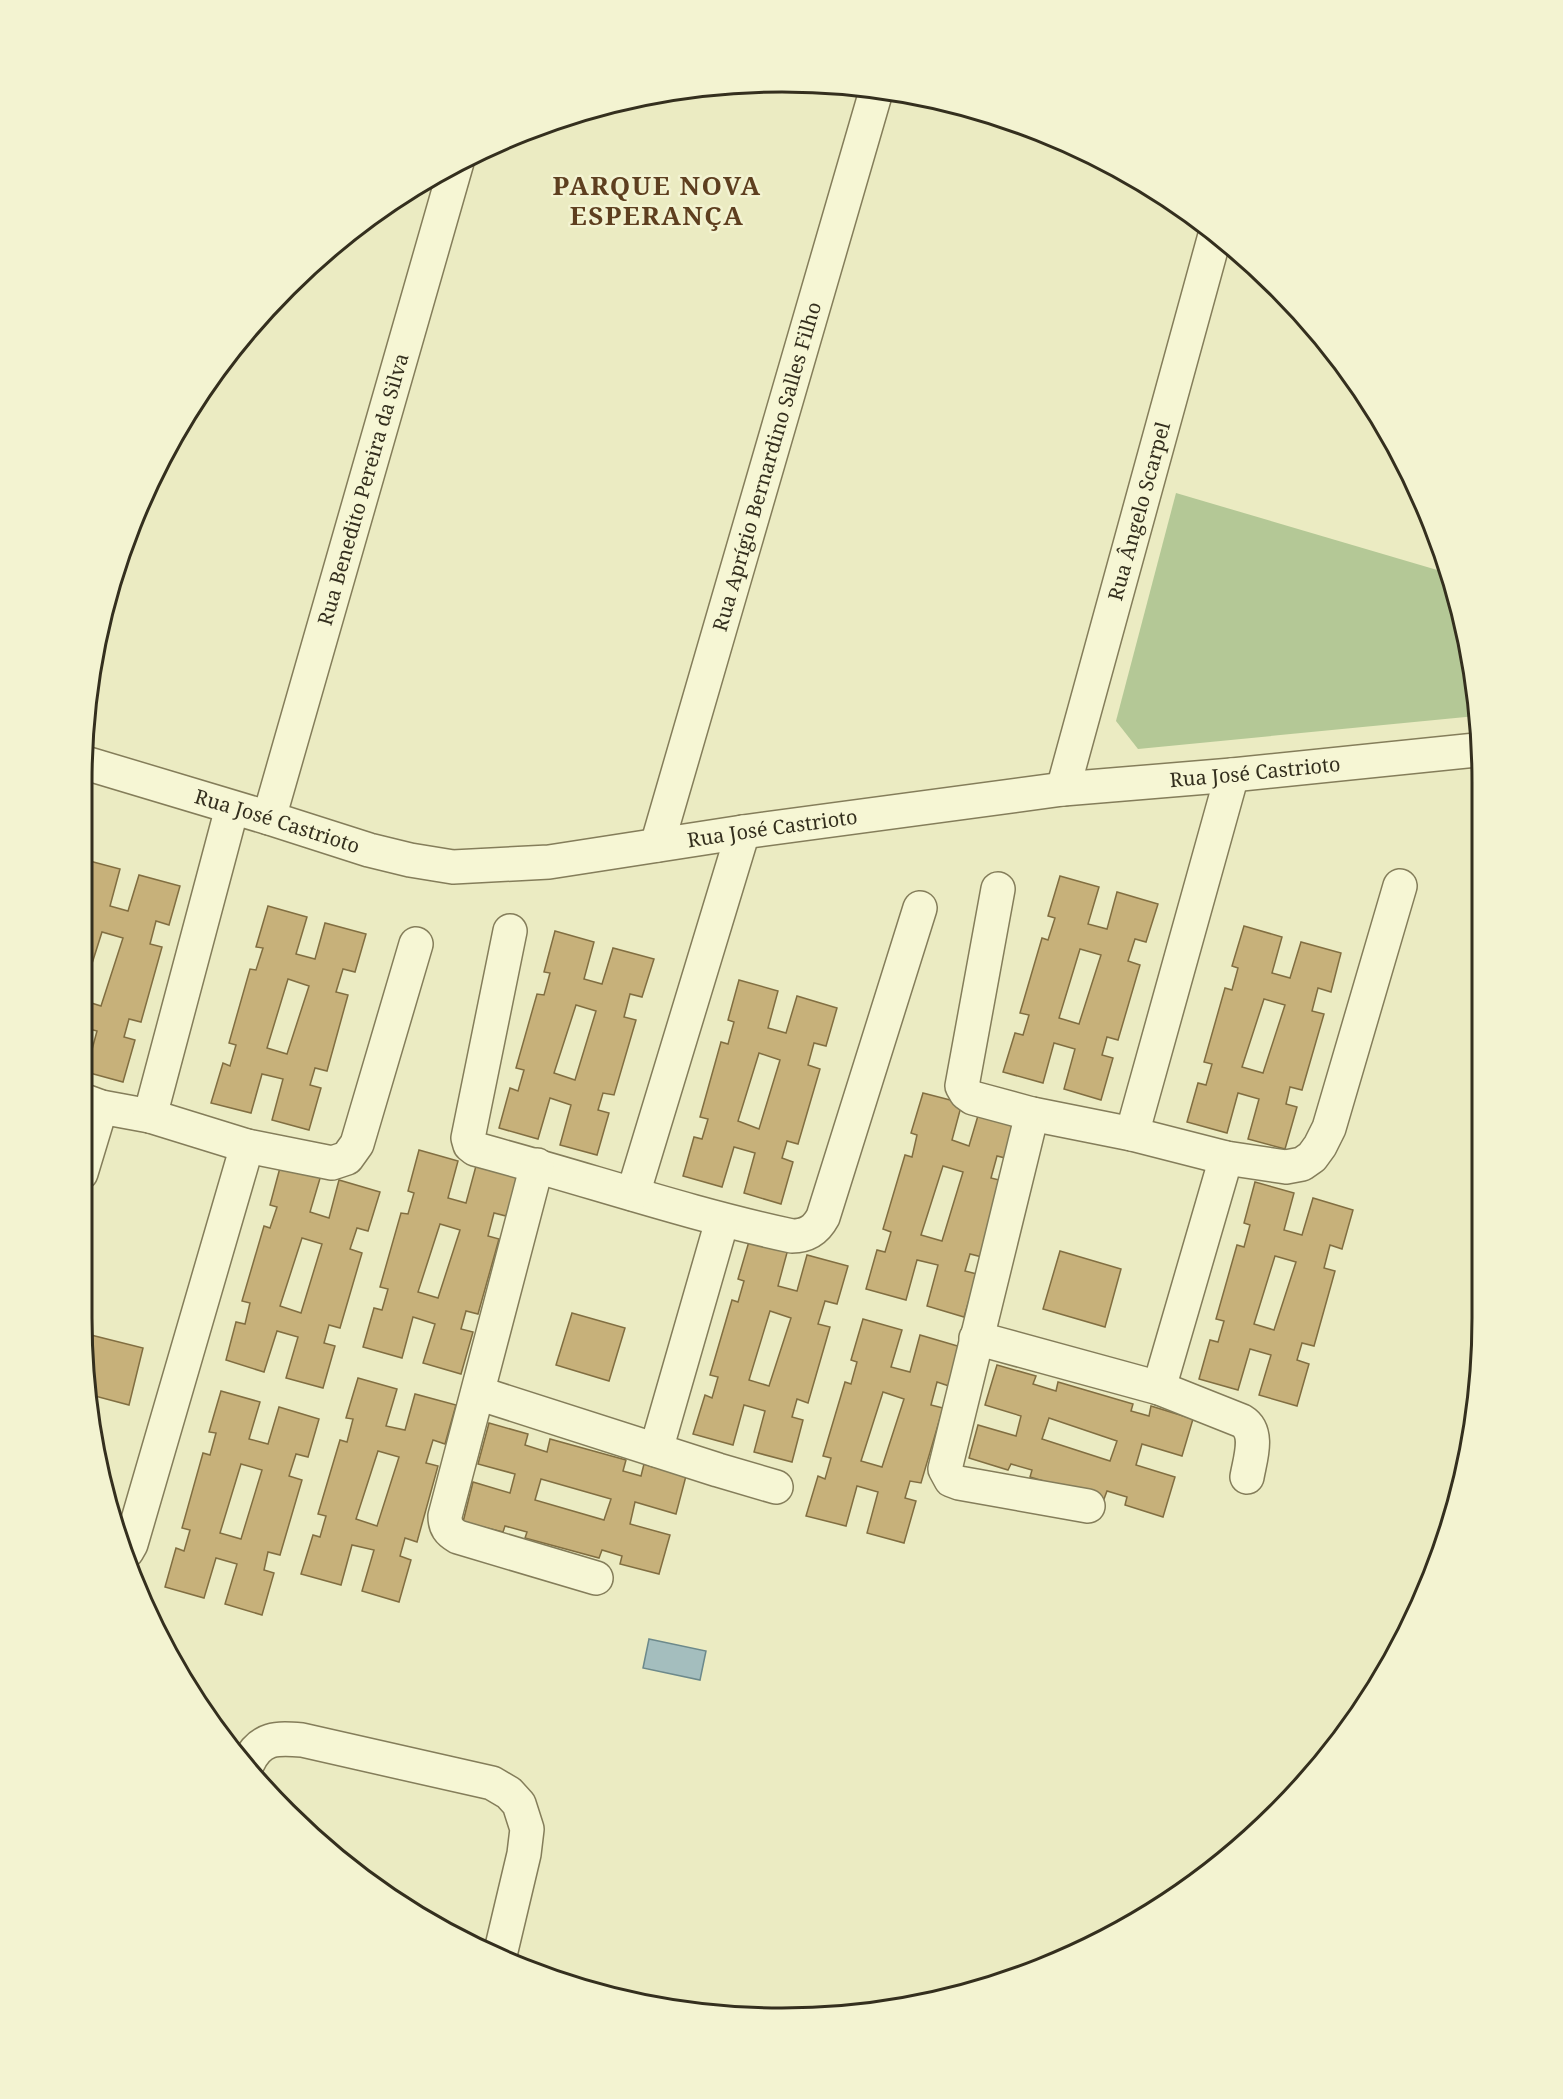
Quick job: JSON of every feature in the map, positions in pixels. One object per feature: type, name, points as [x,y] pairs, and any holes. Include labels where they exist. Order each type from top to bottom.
[{"type":"street","name":"Rua Aprígio Bernardino Salles Filho","points":[[657,845],[874,97]]},
{"type":"street","name":"Rua Benedito Pereira da Silva","points":[[269,818],[454,175]]},
{"type":"street","name":"Rua Ângelo Scarpel","points":[[1063,789],[1213,243]]},
{"type":"street","name":"Rua José Castrioto","points":[[92,765],[369,850],[453,867],[549,862],[743,832],[1063,789],[1232,775],[1471,751]]},
{"type":"street","points":[[1132,1134],[1232,775]]},
{"type":"street","points":[[150,1116],[232,808]]},
{"type":"street","points":[[633,1194],[743,832]]},
{"type":"street","points":[[998,889],[962,1086],[966,1093],[973,1098],[1032,1114],[1132,1134],[1226,1158],[1286,1167],[1302,1164],[1312,1157],[1329,1128],[1400,886]]},
{"type":"street","points":[[510,931],[468,1138],[470,1145],[476,1149],[722,1221],[792,1236],[802,1236],[818,1226],[823,1217],[920,908]]},
{"type":"street","points":[[92,1104],[150,1116],[247,1146],[332,1163],[347,1158],[357,1144],[416,944]]},
{"type":"street","points":[[1032,1114],[945,1469],[951,1480],[1088,1506]]},
{"type":"street","points":[[130,1545],[247,1146]]},
{"type":"street","points":[[1159,1388],[1226,1158]]},
{"type":"street","points":[[537,1166],[445,1516],[445,1524],[447,1529],[458,1537],[596,1578]]},
{"type":"street","points":[[656,1450],[722,1221]]},
{"type":"street","points":[[976,1338],[1159,1388],[1249,1425],[1253,1435],[1247,1477]]},
{"type":"street","points":[[478,1393],[776,1487]]},
{"type":"street","points":[[251,1758],[261,1744],[278,1738],[302,1740],[492,1783],[509,1793],[519,1804],[527,1829],[524,1854],[502,1948]]},
{"type":"green space","points":[[1176,493],[1438,570],[1458,647],[1468,717],[1138,749],[1116,721]]},
{"type":"water","points":[[649,1639],[706,1651],[700,1680],[643,1668]]},
{"type":"building","points":[[92,862],[120,869],[110,906],[128,911],[139,875],[180,886],[169,925],[156,921],[150,944],[162,947],[141,1022],[129,1019],[124,1037],[135,1040],[123,1082],[92,1074],[92,1050],[97,1031],[92,1030],[92,1003],[101,1006],[123,938],[102,932],[92,964]]},
{"type":"building","points":[[1060,876],[1099,887],[1088,924],[1107,929],[1117,892],[1158,904],[1146,942],[1135,939],[1128,961],[1140,965],[1118,1040],[1107,1037],[1102,1055],[1113,1058],[1101,1100],[1064,1089],[1075,1049],[1054,1043],[1043,1083],[1003,1072],[1015,1033],[1023,1035],[1029,1015],[1020,1013],[1042,938],[1048,940],[1055,918],[1048,916]],"holes":[[[1080,949],[1101,955],[1079,1024],[1059,1018]]]},
{"type":"building","points":[[268,906],[307,917],[296,954],[315,959],[325,923],[366,934],[355,972],[343,969],[336,992],[348,995],[327,1071],[315,1068],[310,1085],[321,1088],[309,1130],[272,1120],[283,1079],[262,1074],[251,1113],[211,1103],[223,1063],[230,1066],[236,1045],[229,1043],[250,969],[256,970],[263,948],[256,947]],"holes":[[[288,979],[309,986],[287,1054],[267,1048]]]},
{"type":"building","points":[[1244,926],[1282,937],[1272,973],[1290,978],[1301,942],[1341,953],[1331,992],[1318,988],[1312,1011],[1324,1014],[1302,1090],[1290,1087],[1286,1104],[1297,1107],[1285,1149],[1248,1139],[1259,1099],[1238,1093],[1227,1133],[1187,1122],[1198,1083],[1206,1085],[1212,1064],[1204,1062],[1225,988],[1232,990],[1238,968],[1232,966]],"holes":[[[1264,999],[1285,1005],[1263,1073],[1242,1067]]]},
{"type":"building","points":[[555,931],[594,942],[584,979],[602,984],[613,948],[654,959],[642,997],[630,994],[624,1017],[636,1020],[614,1095],[603,1093],[598,1110],[609,1113],[597,1155],[560,1145],[571,1105],[550,1098],[538,1139],[499,1128],[510,1088],[518,1091],[524,1070],[516,1068],[537,994],[544,995],[550,973],[544,972]],"holes":[[[576,1005],[596,1011],[575,1080],[554,1073]]]},
{"type":"building","points":[[739,980],[778,991],[768,1028],[786,1033],[797,996],[837,1008],[826,1046],[814,1043],[808,1065],[820,1069],[798,1144],[787,1141],[782,1158],[793,1162],[781,1204],[744,1193],[755,1153],[734,1147],[722,1187],[683,1176],[694,1137],[702,1139],[708,1119],[700,1117],[721,1042],[728,1044],[734,1022],[728,1020]],"holes":[[[759,1053],[780,1060],[759,1129],[738,1121]]]},
{"type":"building","points":[[923,1093],[962,1103],[952,1140],[969,1146],[980,1109],[1021,1120],[1009,1159],[997,1156],[991,1178],[1003,1181],[982,1257],[970,1254],[965,1271],[977,1274],[964,1317],[927,1306],[938,1265],[917,1260],[906,1300],[866,1289],[877,1250],[885,1252],[891,1232],[883,1229],[905,1155],[912,1157],[917,1135],[911,1133]],"holes":[[[943,1166],[963,1172],[942,1241],[921,1235]]]},
{"type":"building","points":[[419,1150],[458,1161],[448,1198],[466,1203],[476,1166],[518,1178],[506,1216],[494,1213],[488,1236],[499,1239],[478,1314],[466,1311],[461,1329],[473,1332],[461,1374],[423,1363],[435,1324],[413,1317],[402,1358],[363,1347],[374,1308],[382,1310],[388,1289],[380,1287],[401,1213],[408,1214],[414,1193],[408,1191]],"holes":[[[440,1224],[460,1230],[438,1298],[418,1292]]]},
{"type":"building","points":[[281,1164],[321,1175],[310,1212],[329,1218],[339,1180],[380,1192],[368,1231],[357,1228],[350,1249],[362,1253],[340,1328],[329,1325],[324,1343],[335,1346],[323,1388],[286,1378],[298,1337],[277,1331],[264,1372],[226,1360],[236,1322],[245,1324],[250,1303],[242,1301],[264,1226],[270,1228],[277,1207],[270,1205]],"holes":[[[302,1238],[322,1244],[301,1313],[280,1306]]]},
{"type":"building","points":[[1255,1182],[1294,1193],[1284,1230],[1302,1235],[1313,1198],[1353,1210],[1342,1249],[1330,1245],[1324,1268],[1335,1271],[1314,1346],[1302,1343],[1297,1360],[1309,1364],[1297,1406],[1259,1395],[1271,1355],[1250,1349],[1238,1390],[1199,1379],[1210,1340],[1218,1342],[1224,1321],[1216,1319],[1237,1245],[1244,1247],[1250,1225],[1244,1223]],"holes":[[[1275,1256],[1296,1262],[1274,1330],[1254,1324]]]},
{"type":"building","points":[[750,1238],[788,1249],[778,1286],[797,1291],[807,1255],[848,1266],[837,1304],[825,1301],[818,1324],[830,1327],[808,1403],[797,1399],[792,1417],[803,1420],[792,1462],[754,1452],[765,1411],[744,1405],[733,1445],[693,1434],[705,1395],[712,1398],[718,1377],[710,1375],[732,1300],[738,1302],[744,1281],[738,1279]],"holes":[[[770,1311],[791,1318],[769,1386],[749,1380]]]},
{"type":"building","points":[[1060,1251],[1121,1269],[1105,1327],[1043,1309]]},
{"type":"building","points":[[572,1313],[625,1328],[609,1381],[556,1365]]},
{"type":"building","points":[[863,1319],[902,1330],[891,1367],[910,1372],[920,1335],[961,1347],[949,1386],[937,1382],[931,1405],[943,1408],[921,1483],[910,1481],[905,1498],[916,1501],[904,1543],[867,1533],[878,1492],[857,1486],[846,1526],[806,1516],[818,1476],[825,1479],[831,1458],[823,1456],[845,1382],[851,1384],[857,1362],[851,1360]],"holes":[[[883,1392],[904,1399],[882,1467],[861,1461]]]},
{"type":"building","points":[[92,1335],[143,1348],[129,1405],[96,1396]]},
{"type":"building","points":[[997,1365],[1036,1376],[1033,1384],[1056,1391],[1058,1382],[1133,1404],[1131,1411],[1149,1416],[1151,1406],[1193,1419],[1182,1456],[1142,1444],[1136,1465],[1175,1477],[1163,1517],[1125,1505],[1127,1497],[1107,1491],[1104,1499],[1030,1477],[1032,1470],[1011,1464],[1008,1470],[969,1458],[978,1425],[1016,1436],[1021,1416],[985,1405]],"holes":[[[1049,1418],[1117,1441],[1110,1461],[1042,1439]]]},
{"type":"building","points":[[358,1378],[397,1389],[386,1426],[405,1430],[415,1394],[456,1405],[445,1444],[433,1440],[426,1463],[438,1466],[417,1542],[405,1538],[400,1556],[411,1560],[399,1602],[362,1591],[374,1550],[352,1545],[341,1585],[301,1574],[313,1535],[320,1537],[326,1516],[318,1514],[340,1440],[347,1442],[353,1419],[346,1418]],"holes":[[[378,1451],[399,1457],[377,1526],[356,1519]]]},
{"type":"building","points":[[221,1391],[260,1402],[249,1439],[268,1444],[279,1407],[319,1419],[308,1457],[296,1454],[289,1476],[302,1480],[280,1555],[268,1552],[264,1570],[274,1573],[262,1615],[225,1604],[237,1564],[216,1558],[204,1598],[165,1587],[176,1548],[184,1551],[190,1530],[182,1528],[203,1453],[210,1455],[216,1433],[209,1432]],"holes":[[[241,1464],[262,1470],[241,1539],[220,1533]]]},
{"type":"building","points":[[489,1423],[528,1434],[525,1445],[547,1452],[550,1439],[626,1460],[623,1471],[641,1476],[644,1464],[686,1476],[676,1514],[635,1502],[630,1524],[670,1535],[659,1574],[620,1564],[622,1556],[602,1550],[599,1558],[525,1538],[527,1532],[505,1526],[503,1532],[463,1522],[473,1482],[510,1493],[515,1474],[478,1464]],"holes":[[[541,1479],[611,1499],[604,1520],[535,1500]]]},
{"type":"district","name":"PARQUE NOVA ESPERANÇA","points":[[657,200]]}]
